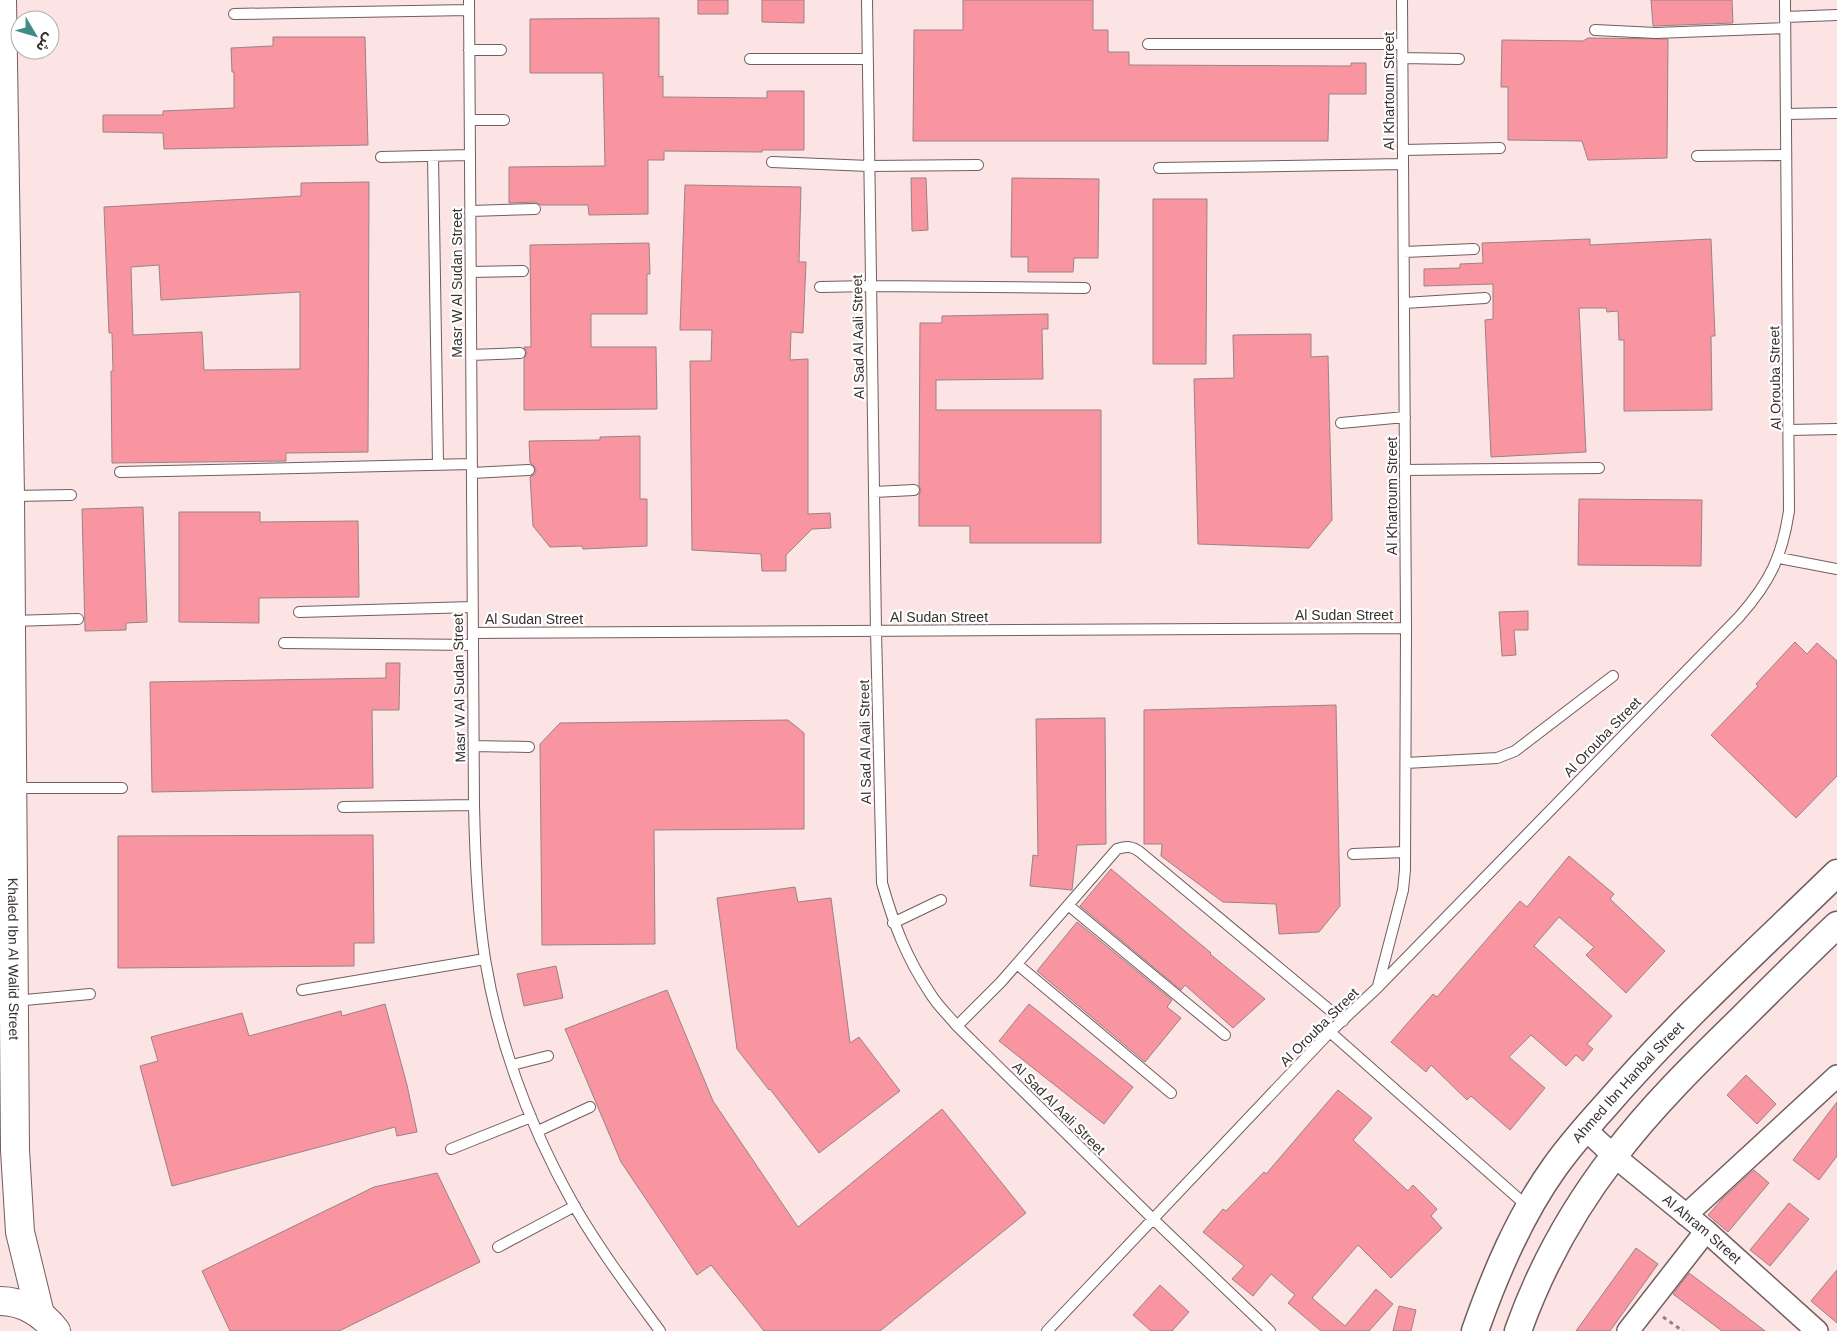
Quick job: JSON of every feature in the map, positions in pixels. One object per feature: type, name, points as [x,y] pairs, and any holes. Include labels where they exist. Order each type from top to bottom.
[{"type":"main road","name":"Khaled Ibn Al Walid Street","points":[[2,0],[10,496],[5,579],[11,621],[16,1190],[20,1232],[48,1322]]},
{"type":"main road","points":[[0,1301],[22,1304],[48,1322]]},
{"type":"street","name":"Ahmed Ibn Hanbal Street","points":[[1475,1331],[1506,1252],[1529,1208],[1554,1168],[1634,1072],[1837,873]]},
{"type":"street","points":[[1518,1331],[1549,1259],[1578,1208],[1614,1156],[1661,1100],[1707,1051],[1837,925]]},
{"type":"street","points":[[1686,1215],[1837,1076]]},
{"type":"street","name":"Al Ahram Street","points":[[1585,1129],[1614,1156],[1706,1231],[1817,1331]]},
{"type":"street","points":[[1628,1331],[1706,1231]]},
{"type":"lane","name":"Al Sad Al Aali Street","points":[[866,0],[882,883],[893,923],[909,960],[922,981],[957,1026],[1270,1331]]},
{"type":"lane","name":"Al Khartoum Street","points":[[1377,988],[1403,890],[1405,852],[1406,628],[1402,0]]},
{"type":"lane","name":"Al Orouba Street","points":[[1046,1331],[1330,1032],[1377,988],[1739,616],[1755,599],[1768,579],[1779,558],[1786,535],[1790,511],[1785,0]]},
{"type":"lane","points":[[234,14],[469,5]]},
{"type":"lane","name":"Masr W Al Sudan Street","points":[[469,5],[474,805],[476,883],[485,959],[497,1013],[512,1066],[531,1117],[552,1162],[575,1206],[612,1266],[660,1331]]},
{"type":"lane","points":[[1595,30],[1656,33],[1785,22],[1837,15]]},
{"type":"lane","points":[[1148,44],[1402,44]]},
{"type":"lane","points":[[469,50],[501,50]]},
{"type":"lane","points":[[1402,58],[1459,58]]},
{"type":"lane","points":[[750,60],[867,59]]},
{"type":"lane","points":[[1786,114],[1837,113]]},
{"type":"lane","points":[[470,120],[504,120]]},
{"type":"lane","points":[[1403,150],[1500,148]]},
{"type":"lane","points":[[381,157],[470,155]]},
{"type":"lane","points":[[1697,156],[1786,155]]},
{"type":"lane","points":[[434,156],[438,464]]},
{"type":"lane","points":[[772,162],[869,166],[978,165]]},
{"type":"lane","points":[[1159,168],[1403,164]]},
{"type":"lane","points":[[470,211],[535,209]]},
{"type":"lane","points":[[1404,252],[1474,249]]},
{"type":"lane","points":[[471,272],[523,271]]},
{"type":"lane","points":[[820,287],[1085,288]]},
{"type":"lane","points":[[1404,302],[1485,298]]},
{"type":"lane","points":[[471,355],[520,353]]},
{"type":"lane","points":[[1341,423],[1405,417]]},
{"type":"lane","points":[[1789,430],[1837,429]]},
{"type":"lane","points":[[120,472],[438,464],[472,469],[529,470]]},
{"type":"lane","points":[[1405,470],[1599,468]]},
{"type":"lane","points":[[874,492],[914,490]]},
{"type":"lane","points":[[10,496],[71,495]]},
{"type":"lane","points":[[1779,558],[1837,569]]},
{"type":"lane","points":[[300,612],[472,607]]},
{"type":"lane","points":[[11,621],[78,620]]},
{"type":"lane","name":"Al Sudan Street","points":[[473,633],[1406,628]]},
{"type":"lane","points":[[284,644],[473,645]]},
{"type":"lane","points":[[1406,763],[1497,758],[1515,751],[1613,676]]},
{"type":"lane","points":[[474,746],[529,747]]},
{"type":"lane","points":[[12,788],[122,788]]},
{"type":"lane","points":[[343,806],[474,805]]},
{"type":"lane","points":[[957,1026],[1001,982],[1117,849],[1126,846],[1135,848],[1343,1020]]},
{"type":"lane","points":[[1353,854],[1405,852]]},
{"type":"lane","points":[[893,923],[941,900]]},
{"type":"lane","points":[[1068,905],[1225,1035]]},
{"type":"lane","points":[[302,990],[485,959]]},
{"type":"lane","points":[[1017,964],[1171,1092]]},
{"type":"lane","points":[[13,1001],[90,994]]},
{"type":"lane","points":[[1330,1032],[1529,1208]]},
{"type":"lane","points":[[512,1066],[548,1056]]},
{"type":"lane","points":[[538,1131],[590,1107]]},
{"type":"lane","points":[[451,1149],[531,1117]]},
{"type":"lane","points":[[498,1247],[575,1206]]},
{"type":"path","points":[[1648,1306],[1683,1331]]},
{"type":"building","points":[[698,0],[728,0],[728,14],[698,14]]},
{"type":"building","points":[[762,0],[804,0],[804,23],[762,22]]},
{"type":"building","points":[[963,0],[1093,0],[1093,30],[1108,30],[1108,52],[1129,52],[1129,65],[1351,66],[1351,63],[1366,63],[1366,94],[1329,94],[1328,141],[913,141],[914,30],[963,30]]},
{"type":"building","points":[[1651,0],[1732,0],[1733,23],[1653,26]]},
{"type":"building","points":[[659,18],[659,77],[663,76],[663,97],[767,98],[767,91],[804,91],[804,150],[762,150],[762,152],[664,151],[664,160],[648,160],[648,214],[589,215],[588,205],[541,205],[535,202],[509,203],[509,167],[605,166],[603,73],[530,73],[530,19]]},
{"type":"building","points":[[273,37],[365,37],[368,145],[164,149],[163,133],[103,132],[103,115],[163,115],[163,111],[234,108],[234,72],[232,72],[231,48],[273,46]]},
{"type":"building","points":[[1588,38],[1668,39],[1667,158],[1588,160],[1582,141],[1508,140],[1508,87],[1501,87],[1502,40],[1583,41]]},
{"type":"building","points":[[911,178],[926,178],[928,230],[912,231]]},
{"type":"building","points":[[1012,178],[1099,179],[1098,258],[1074,258],[1073,272],[1028,272],[1028,257],[1011,257]]},
{"type":"building","points":[[369,182],[368,452],[286,453],[286,461],[112,463],[112,333],[109,333],[104,207],[301,196],[301,183]],"holes":[[[159,265],[161,300],[300,292],[300,369],[204,370],[202,332],[133,335],[131,267]]]},
{"type":"building","points":[[685,185],[801,187],[799,262],[806,262],[803,333],[791,332],[790,360],[808,359],[808,514],[830,513],[831,528],[812,529],[786,555],[786,571],[762,571],[761,554],[692,550],[690,361],[711,361],[712,330],[680,330]]},
{"type":"building","points":[[1153,199],[1207,199],[1206,364],[1153,364]]},
{"type":"building","points":[[1590,239],[1590,245],[1711,239],[1715,336],[1711,336],[1712,410],[1624,411],[1624,340],[1619,340],[1618,311],[1607,312],[1606,308],[1579,308],[1586,452],[1491,457],[1485,320],[1493,319],[1493,284],[1424,286],[1424,269],[1460,268],[1460,264],[1483,263],[1482,243]]},
{"type":"building","points":[[649,243],[650,274],[647,274],[647,314],[591,314],[591,347],[656,347],[657,409],[524,410],[524,359],[527,353],[524,347],[531,347],[530,245]]},
{"type":"building","points":[[1048,314],[1048,329],[1042,329],[1043,379],[936,380],[936,410],[1101,410],[1101,543],[970,543],[970,526],[919,526],[919,495],[921,490],[919,485],[920,323],[942,323],[942,316]]},
{"type":"building","points":[[1311,334],[1311,357],[1328,356],[1332,520],[1309,548],[1198,544],[1194,379],[1234,378],[1233,335]]},
{"type":"building","points":[[640,436],[640,499],[647,499],[647,546],[583,549],[582,546],[550,547],[533,526],[530,477],[535,474],[536,470],[530,463],[529,441],[600,440],[600,437]]},
{"type":"building","points":[[1579,499],[1702,500],[1701,566],[1578,565]]},
{"type":"building","points":[[143,507],[147,622],[126,623],[126,630],[85,631],[82,509]]},
{"type":"building","points":[[179,512],[260,512],[260,522],[358,521],[359,597],[259,598],[259,623],[179,622]]},
{"type":"building","points":[[1528,611],[1528,630],[1514,630],[1516,655],[1502,656],[1499,612]]},
{"type":"building","points":[[1795,642],[1807,654],[1817,643],[1837,661],[1837,776],[1796,818],[1711,735],[1758,686],[1756,684]]},
{"type":"building","points":[[386,663],[400,663],[399,710],[372,710],[373,788],[152,792],[150,682],[386,678]]},
{"type":"building","points":[[1336,705],[1340,906],[1319,932],[1279,934],[1276,904],[1223,902],[1161,856],[1162,844],[1144,844],[1144,710]]},
{"type":"building","points":[[1105,718],[1106,844],[1077,845],[1072,890],[1030,886],[1033,855],[1038,856],[1036,719]]},
{"type":"building","points":[[788,720],[804,733],[804,829],[654,830],[655,944],[542,945],[540,744],[560,723]]},
{"type":"building","points":[[373,835],[374,943],[354,943],[354,966],[118,968],[118,836]]},
{"type":"building","points":[[1569,856],[1614,894],[1610,899],[1665,951],[1626,993],[1586,955],[1594,947],[1559,917],[1534,946],[1612,1016],[1587,1044],[1593,1049],[1583,1061],[1576,1055],[1566,1066],[1531,1035],[1509,1057],[1545,1088],[1510,1130],[1471,1096],[1467,1100],[1431,1065],[1426,1072],[1391,1042],[1433,994],[1437,997],[1520,901],[1527,907]]},
{"type":"building","points":[[1111,869],[1265,999],[1233,1028],[1185,985],[1181,990],[1080,906]]},
{"type":"building","points":[[795,887],[798,902],[831,898],[850,1043],[859,1037],[900,1091],[819,1153],[737,1049],[717,898]]},
{"type":"building","points":[[1077,922],[1172,1000],[1167,1007],[1181,1018],[1145,1062],[1037,971]]},
{"type":"building","points":[[556,966],[563,998],[524,1006],[517,974]]},
{"type":"building","points":[[667,990],[713,1101],[798,1227],[942,1109],[1026,1213],[880,1331],[764,1331],[711,1265],[697,1275],[621,1162],[565,1029]]},
{"type":"building","points":[[385,1004],[407,1085],[417,1132],[397,1136],[395,1127],[172,1186],[140,1066],[158,1061],[151,1037],[242,1013],[249,1036],[341,1011],[342,1016]]},
{"type":"building","points":[[1029,1004],[1133,1087],[1104,1124],[999,1041]]},
{"type":"building","points":[[1746,1075],[1776,1104],[1757,1124],[1727,1095]]},
{"type":"building","points":[[1338,1090],[1372,1118],[1353,1140],[1408,1191],[1413,1185],[1437,1209],[1431,1216],[1442,1228],[1391,1278],[1358,1245],[1312,1298],[1345,1326],[1376,1289],[1393,1304],[1369,1331],[1321,1331],[1288,1303],[1295,1295],[1271,1274],[1253,1296],[1232,1279],[1244,1266],[1203,1232],[1223,1209],[1226,1211],[1264,1172],[1266,1174]]},
{"type":"building","points":[[1837,1102],[1837,1156],[1819,1180],[1793,1160]]},
{"type":"building","points":[[1754,1170],[1769,1183],[1728,1232],[1708,1215],[1723,1198]]},
{"type":"building","points":[[437,1173],[480,1262],[339,1331],[230,1331],[202,1271],[374,1187]]},
{"type":"building","points":[[1789,1203],[1809,1219],[1770,1266],[1750,1250]]},
{"type":"building","points":[[1636,1248],[1658,1264],[1610,1331],[1576,1331]]},
{"type":"building","points":[[1837,1270],[1837,1323],[1811,1301]]},
{"type":"building","points":[[1689,1273],[1765,1331],[1722,1331],[1673,1294]]},
{"type":"building","points":[[1160,1285],[1189,1312],[1172,1331],[1151,1331],[1133,1315]]},
{"type":"building","points":[[1399,1306],[1416,1310],[1411,1331],[1393,1331]]}]
